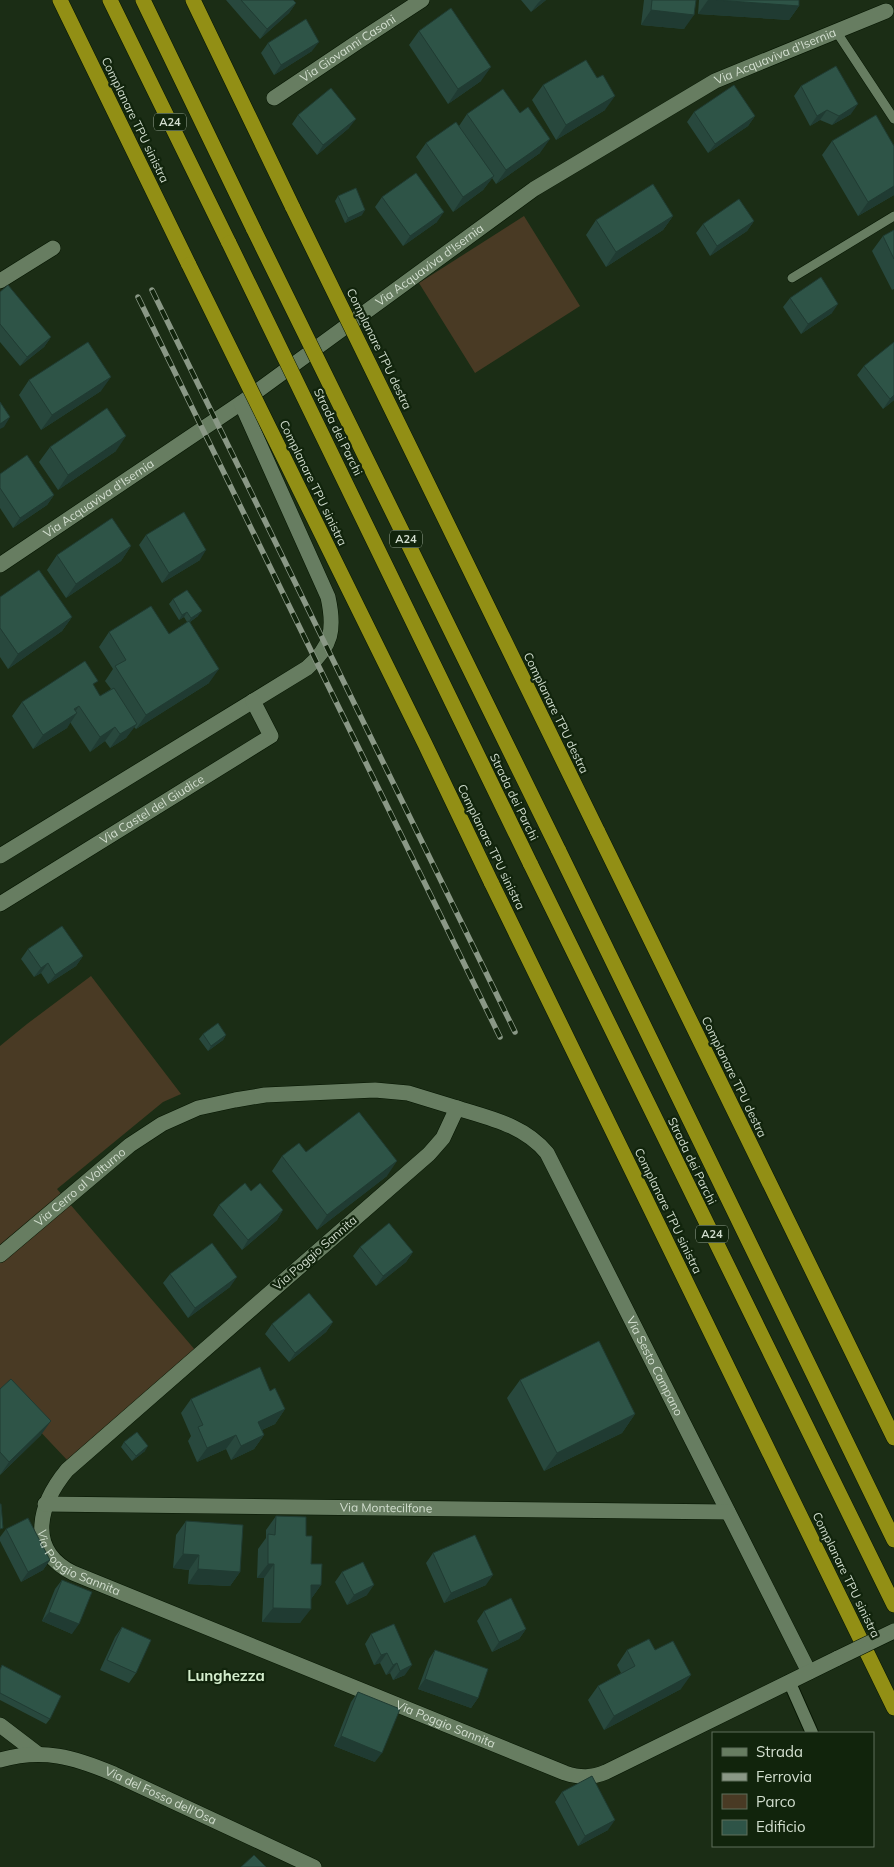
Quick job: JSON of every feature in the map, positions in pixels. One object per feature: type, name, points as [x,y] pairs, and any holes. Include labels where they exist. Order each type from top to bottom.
[{"type":"highway","name":"Complanare TPU sinistra","points":[[60,0],[425,744],[894,1708]]},
{"type":"highway","name":"Strada dei Parchi","points":[[110,0],[894,1606]]},
{"type":"highway","name":"Strada dei Parchi","points":[[143,0],[894,1540]]},
{"type":"highway","name":"Complanare TPU destra","points":[[193,0],[894,1438]]},
{"type":"street","name":"Via Giovanni Casoni","points":[[274,98],[422,0]]},
{"type":"street","name":"Via Acquaviva d'Isernia","points":[[0,565],[240,403],[534,188],[715,81],[836,32],[887,7]]},
{"type":"street","points":[[0,281],[53,248]]},
{"type":"street","points":[[0,856],[307,668],[321,656],[329,638],[332,618],[328,597],[240,403]]},
{"type":"street","name":"Via Castel del Giudice","points":[[0,904],[271,736],[252,701]]},
{"type":"street","name":"Via Cerro al Volturno","points":[[0,1255],[130,1145],[162,1124],[209,1105],[274,1094],[386,1090],[419,1096],[456,1108]]},
{"type":"street","name":"Via Poggio Sannita","points":[[456,1108],[446,1132],[433,1150],[75,1462],[54,1486],[45,1504],[42,1517],[43,1540],[54,1559],[68,1570],[576,1776],[590,1777],[606,1772],[894,1631]]},
{"type":"street","name":"Via Sesto Campano","points":[[456,1108],[517,1128],[533,1138],[547,1153],[809,1672]]},
{"type":"street","name":"Via Montecilfone","points":[[45,1504],[728,1512]]},
{"type":"street","points":[[789,1681],[812,1732]]},
{"type":"street","points":[[0,1725],[38,1754]]},
{"type":"street","name":"Via del Fosso dell'Osa","points":[[0,1760],[38,1754],[62,1756],[98,1767],[314,1867]]},
{"type":"lane","points":[[836,32],[894,119]]},
{"type":"lane","points":[[792,278],[894,216]]},
{"type":"green space","points":[[524,216],[580,306],[475,373],[419,283]]},
{"type":"green space","points":[[91,976],[181,1094],[163,1102],[57,1189],[196,1351],[68,1461],[0,1389],[0,1046]]},
{"type":"building","points":[[241,0],[293,0],[296,3],[267,29]]},
{"type":"building","points":[[652,0],[696,0],[694,15],[651,10]]},
{"type":"building","points":[[716,0],[799,0],[799,6]]},
{"type":"building","points":[[451,8],[491,67],[458,89],[419,31]]},
{"type":"building","points":[[306,19],[319,42],[281,65],[268,43]]},
{"type":"building","points":[[586,60],[597,78],[603,75],[615,96],[566,125],[543,85]]},
{"type":"building","points":[[836,66],[858,104],[839,116],[827,110],[817,116],[801,86]]},
{"type":"building","points":[[734,85],[755,116],[715,144],[694,112]]},
{"type":"building","points":[[331,88],[356,119],[323,145],[298,115]]},
{"type":"building","points":[[503,89],[520,113],[528,107],[550,139],[506,170],[467,114]]},
{"type":"building","points":[[876,115],[894,146],[894,186],[868,202],[832,141]]},
{"type":"building","points":[[456,122],[494,176],[463,197],[426,143]]},
{"type":"building","points":[[416,173],[444,212],[410,236],[382,197]]},
{"type":"building","points":[[653,184],[673,216],[616,252],[596,220]]},
{"type":"building","points":[[356,188],[365,210],[348,218],[338,196]]},
{"type":"building","points":[[739,199],[754,221],[717,246],[703,224]]},
{"type":"building","points":[[894,230],[894,259],[883,236]]},
{"type":"building","points":[[821,277],[838,304],[808,324],[790,298]]},
{"type":"building","points":[[8,285],[51,337],[27,357],[0,324],[0,292]]},
{"type":"building","points":[[88,342],[111,377],[52,415],[29,380]]},
{"type":"building","points":[[894,342],[894,395],[890,399],[864,366]]},
{"type":"building","points":[[0,402],[10,417],[0,424]]},
{"type":"building","points":[[107,408],[126,436],[68,475],[50,447]]},
{"type":"building","points":[[27,455],[54,495],[20,518],[0,488],[0,474]]},
{"type":"building","points":[[184,512],[206,550],[169,573],[146,535]]},
{"type":"building","points":[[112,518],[131,546],[76,584],[57,555]]},
{"type":"building","points":[[39,570],[72,617],[18,654],[0,628],[0,597]]},
{"type":"building","points":[[187,590],[202,611],[191,618],[187,612],[182,615],[173,599]]},
{"type":"building","points":[[151,606],[169,634],[189,621],[219,669],[146,715],[115,666],[126,660],[109,632]]},
{"type":"building","points":[[85,661],[98,681],[93,684],[100,696],[114,688],[137,724],[120,734],[115,727],[100,737],[79,706],[74,709],[77,713],[43,735],[22,702]]},
{"type":"building","points":[[62,926],[83,956],[55,975],[48,963],[41,968],[28,949]]},
{"type":"building","points":[[218,1023],[226,1035],[211,1046],[203,1034]]},
{"type":"building","points":[[359,1112],[397,1161],[327,1215],[282,1156],[299,1143],[306,1152]]},
{"type":"building","points":[[245,1183],[251,1191],[260,1183],[283,1210],[248,1240],[219,1205]]},
{"type":"building","points":[[389,1223],[413,1252],[383,1276],[360,1247]]},
{"type":"building","points":[[212,1243],[237,1277],[195,1308],[170,1274]]},
{"type":"building","points":[[309,1293],[333,1322],[295,1353],[272,1324]]},
{"type":"building","points":[[599,1341],[635,1414],[557,1453],[520,1380]]},
{"type":"building","points":[[260,1367],[270,1391],[275,1388],[285,1409],[258,1422],[264,1435],[241,1446],[236,1435],[207,1448],[198,1427],[203,1425],[191,1399]]},
{"type":"building","points":[[11,1379],[51,1421],[9,1462],[0,1452],[0,1389]]},
{"type":"building","points":[[137,1432],[148,1446],[136,1456],[124,1442]]},
{"type":"building","points":[[0,1504],[3,1528],[0,1529]]},
{"type":"building","points":[[276,1516],[306,1517],[306,1536],[312,1536],[311,1564],[322,1564],[321,1585],[311,1585],[311,1609],[273,1608],[274,1564],[268,1564],[268,1534],[275,1535]]},
{"type":"building","points":[[28,1518],[50,1560],[28,1572],[6,1529]]},
{"type":"building","points":[[186,1521],[243,1525],[240,1572],[198,1569],[199,1555],[183,1554]]},
{"type":"building","points":[[475,1535],[493,1575],[451,1593],[433,1553]]},
{"type":"building","points":[[363,1562],[374,1585],[354,1595],[342,1572]]},
{"type":"building","points":[[62,1580],[92,1592],[79,1624],[49,1612]]},
{"type":"building","points":[[511,1598],[526,1629],[499,1642],[484,1611]]},
{"type":"building","points":[[394,1624],[412,1665],[400,1671],[397,1663],[393,1665],[387,1653],[381,1655],[371,1634]]},
{"type":"building","points":[[122,1627],[151,1640],[136,1673],[107,1660]]},
{"type":"building","points":[[649,1639],[655,1650],[673,1641],[691,1675],[614,1716],[598,1686],[635,1666],[627,1650]]},
{"type":"building","points":[[435,1650],[488,1669],[478,1698],[425,1679]]},
{"type":"building","points":[[2,1665],[61,1696],[50,1719],[0,1693],[0,1670]]},
{"type":"building","points":[[358,1692],[400,1709],[382,1753],[341,1736]]},
{"type":"building","points":[[592,1776],[615,1820],[585,1836],[562,1792]]},
{"type":"building","points":[[254,1855],[266,1867],[241,1867]]},
{"type":"railway","points":[[152,290],[515,1032]]},
{"type":"railway","points":[[138,297],[500,1037]]},
{"type":"district","name":"Lunghezza","points":[[226,1676]]}]
